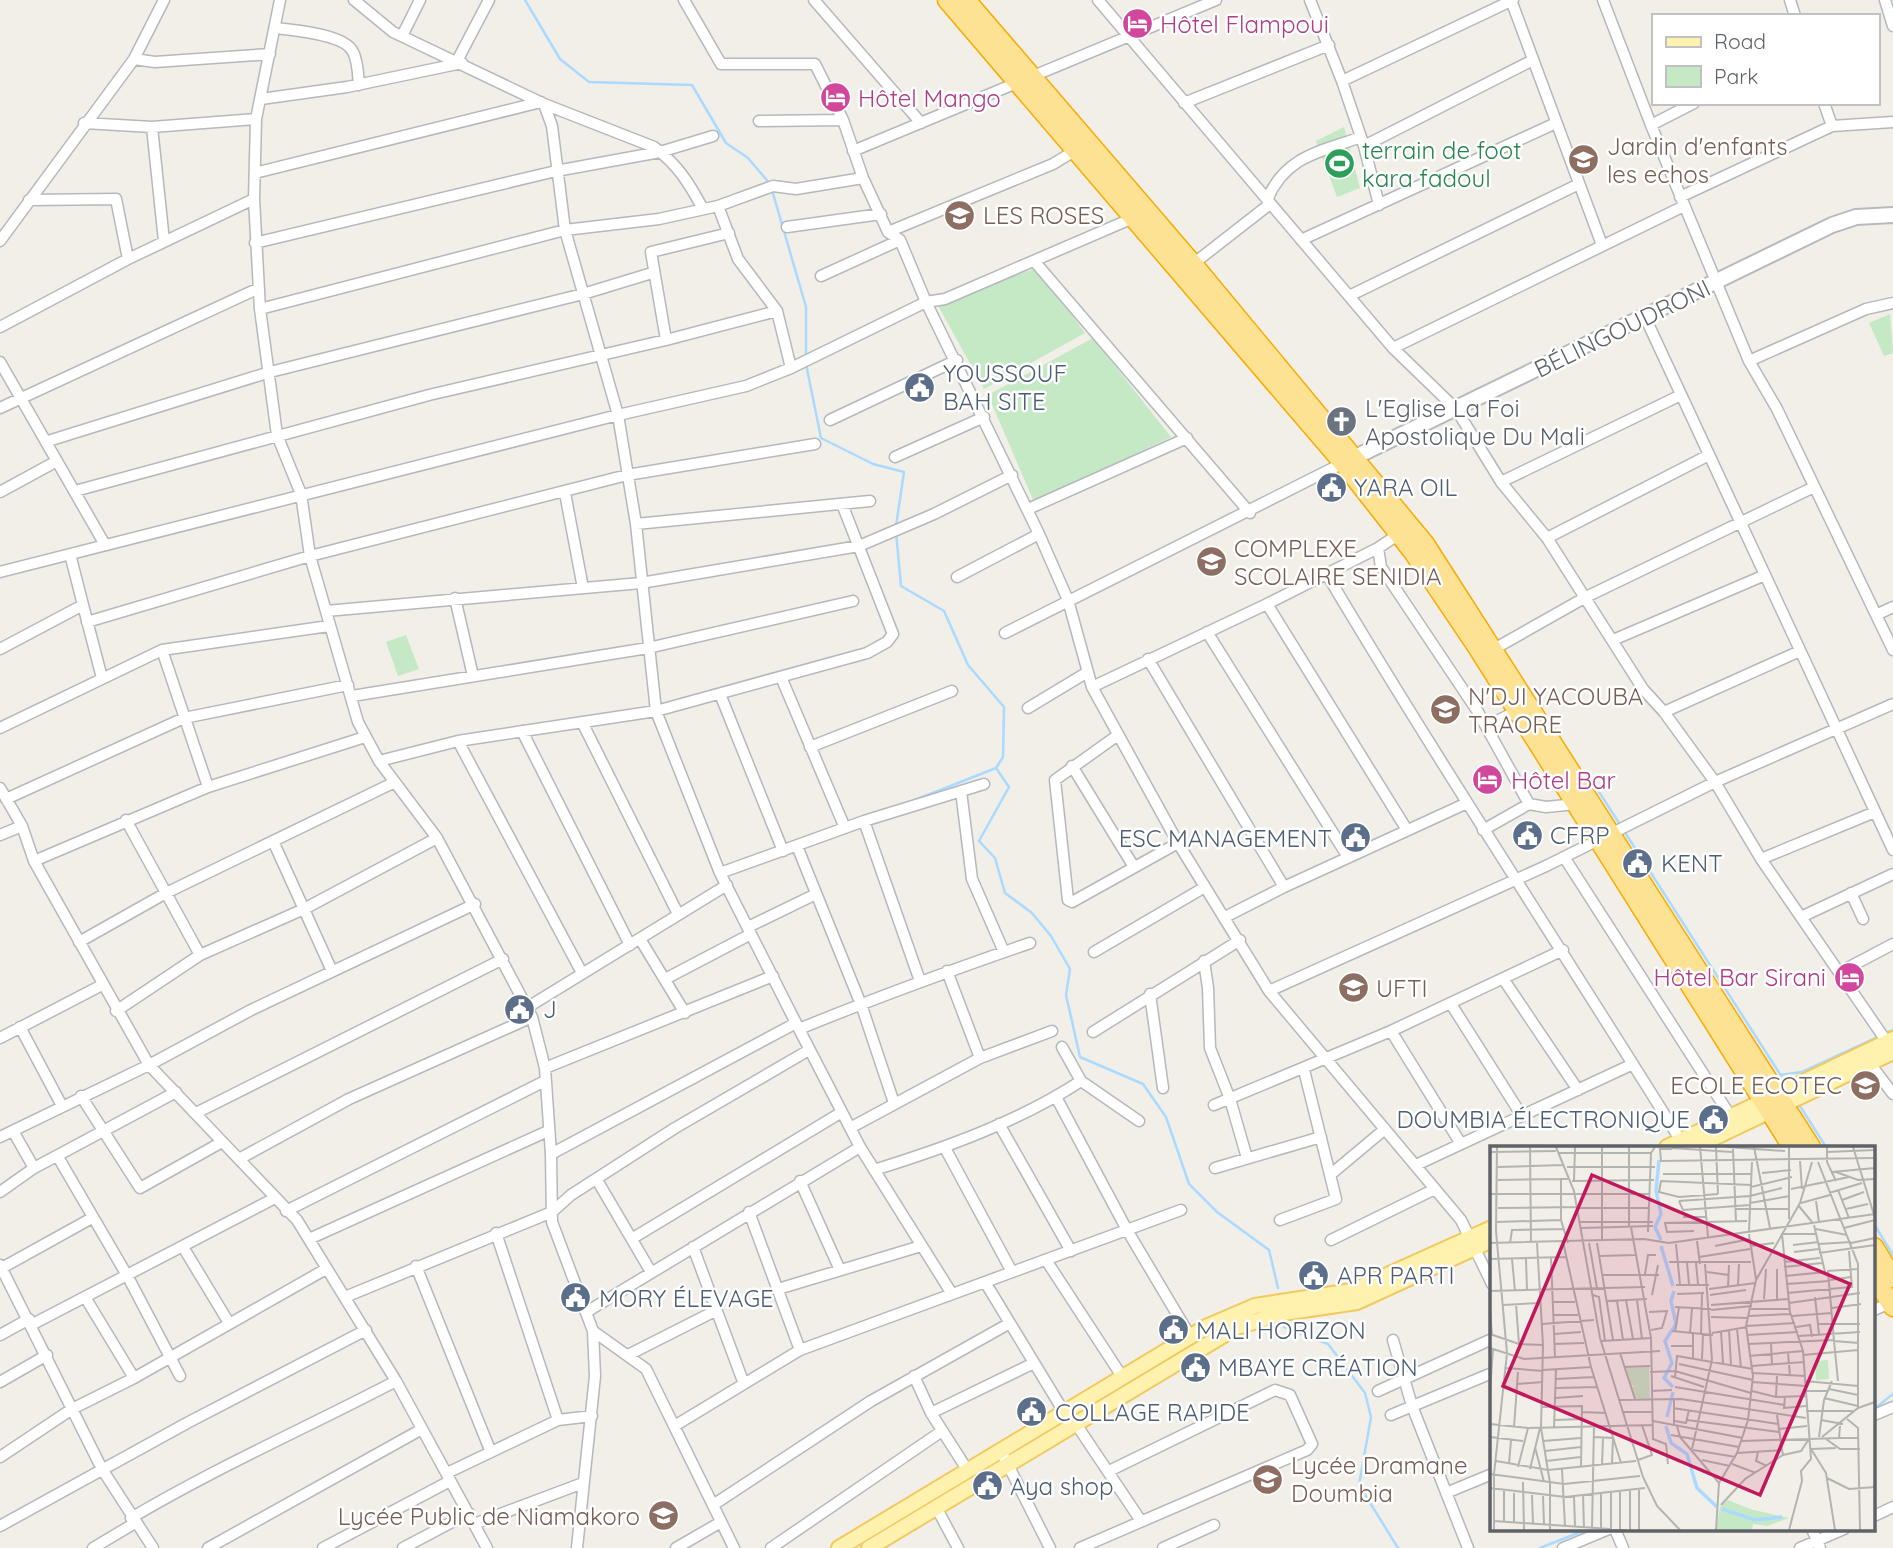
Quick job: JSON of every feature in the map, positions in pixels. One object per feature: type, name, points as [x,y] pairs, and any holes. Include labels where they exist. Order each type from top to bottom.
[{"type":"highway","points":[[947,0],[1025,80],[1193,264],[1349,460],[1576,804],[1605,836]]},
{"type":"highway","points":[[967,0],[1076,150],[1133,218],[1425,544],[1494,649],[1605,836],[1773,1103],[1810,1146]]},
{"type":"highway","points":[[1773,1103],[1792,1146]]},
{"type":"highway","points":[[1876,1250],[1893,1278]]},
{"type":"highway","points":[[1876,1282],[1886,1307]]},
{"type":"main road","points":[[1697,1146],[1773,1103],[1891,1046]]},
{"type":"main road","points":[[1669,1146],[1731,1117],[1773,1103]]},
{"type":"main road","points":[[874,1547],[1237,1327],[1283,1313],[1357,1302],[1473,1243],[1490,1230]]},
{"type":"main road","points":[[839,1548],[1190,1336],[1255,1306],[1352,1292],[1473,1243],[1490,1240]]},
{"type":"street","points":[[0,241],[84,123],[134,59],[164,0]]},
{"type":"street","points":[[280,0],[256,119],[254,199],[260,309],[277,435],[301,494],[310,556],[329,626],[365,737],[379,761],[437,838],[475,904],[530,1012],[545,1068],[543,1082],[551,1154],[552,1222],[588,1311],[593,1331],[595,1376],[577,1548]]},
{"type":"street","points":[[354,0],[402,36],[543,103],[660,152],[686,177],[703,209]]},
{"type":"street","points":[[402,36],[420,0]]},
{"type":"street","points":[[460,62],[489,0]]},
{"type":"street","points":[[684,0],[721,64],[815,64],[843,120],[863,178],[888,232],[900,240],[926,302],[957,360],[1028,509],[1068,600],[1086,673],[1118,735],[1178,843],[1269,991],[1461,1220],[1490,1280]]},
{"type":"street","points":[[814,0],[921,123]]},
{"type":"street","points":[[1098,0],[1393,348],[1456,409],[1501,482],[1547,538],[1643,689],[1664,712],[1715,782],[1761,859],[1891,1046]]},
{"type":"street","points":[[853,151],[1216,0]]},
{"type":"street","points":[[1342,81],[1512,0],[1602,245]]},
{"type":"street","points":[[1603,0],[1682,202],[1749,360],[1777,410],[1878,614],[1893,650]]},
{"type":"street","points":[[1885,0],[1893,26]]},
{"type":"street","points":[[1312,1],[1363,141],[1379,205]]},
{"type":"street","points":[[275,28],[302,31],[347,44],[354,52],[359,85]]},
{"type":"street","points":[[1184,103],[1329,45]]},
{"type":"street","points":[[134,59],[155,62],[270,54]]},
{"type":"street","points":[[1193,264],[1268,202],[1278,178],[1294,162],[1363,141],[1533,60]]},
{"type":"street","points":[[261,99],[359,85],[460,62]]},
{"type":"street","points":[[543,103],[552,126],[565,230],[618,415],[636,524],[656,711],[720,873],[809,1050],[860,1147],[952,1294]]},
{"type":"street","points":[[255,173],[543,103]]},
{"type":"street","points":[[1651,125],[1690,105]]},
{"type":"street","points":[[1825,105],[1832,126]]},
{"type":"street","points":[[84,123],[152,127],[256,119]]},
{"type":"street","points":[[759,121],[843,120]]},
{"type":"street","points":[[1393,348],[1602,245],[1832,126],[1893,122]]},
{"type":"street","points":[[1301,240],[1556,123]]},
{"type":"street","points":[[152,127],[164,241]]},
{"type":"street","points":[[255,243],[556,172],[660,152],[713,136]]},
{"type":"street","points":[[888,232],[1053,164],[1076,150]]},
{"type":"street","points":[[260,309],[565,230],[659,219],[718,206],[769,188],[796,189],[863,178]]},
{"type":"street","points":[[1349,296],[1579,184]]},
{"type":"street","points":[[29,200],[116,199],[128,259]]},
{"type":"street","points":[[0,327],[128,259],[254,199]]},
{"type":"street","points":[[718,206],[738,259],[777,311],[791,368]]},
{"type":"street","points":[[787,227],[881,214]]},
{"type":"street","name":"BÉLINGOUDRONI","points":[[1349,460],[1832,225],[1856,217],[1893,215]]},
{"type":"street","points":[[0,572],[104,543],[618,415],[746,386],[791,368],[816,353],[926,302],[945,299],[1133,218]]},
{"type":"street","points":[[666,340],[649,258],[655,250],[729,233]]},
{"type":"street","points":[[821,276],[900,240]]},
{"type":"street","points":[[1035,262],[1250,513]]},
{"type":"street","points":[[48,441],[270,372],[583,294],[652,273]]},
{"type":"street","points":[[0,408],[259,288]]},
{"type":"street","points":[[1749,360],[1866,309],[1893,303]]},
{"type":"street","points":[[75,491],[277,435],[777,311]]},
{"type":"street","points":[[1644,317],[1893,850]]},
{"type":"street","points":[[830,420],[957,360]]},
{"type":"street","points":[[0,362],[48,441],[104,543]]},
{"type":"street","points":[[1501,482],[1681,395]]},
{"type":"street","points":[[895,457],[984,416]]},
{"type":"street","points":[[1028,509],[1187,438]]},
{"type":"street","points":[[87,622],[310,556],[627,475],[815,444]]},
{"type":"street","points":[[1547,538],[1709,455]]},
{"type":"street","points":[[1005,633],[1250,513],[1349,460]]},
{"type":"street","points":[[0,492],[57,461]]},
{"type":"street","points":[[326,611],[641,583],[859,545],[1012,475]]},
{"type":"street","points":[[1494,649],[1586,597],[1814,487]]},
{"type":"street","points":[[565,493],[583,588]]},
{"type":"street","points":[[636,524],[870,501]]},
{"type":"street","points":[[379,761],[458,741],[656,711],[867,653],[891,638],[891,629],[842,504]]},
{"type":"street","points":[[957,577],[1039,534]]},
{"type":"street","points":[[1092,687],[1266,604],[1378,548],[1399,534]]},
{"type":"street","points":[[1378,548],[1381,567],[1487,726],[1529,804]]},
{"type":"street","points":[[70,554],[102,678]]},
{"type":"street","points":[[1326,573],[1513,879],[1563,950],[1681,1141]]},
{"type":"street","points":[[1614,640],[1765,575]]},
{"type":"street","points":[[455,598],[473,676]]},
{"type":"street","points":[[352,696],[648,648],[853,601]]},
{"type":"street","points":[[1266,604],[1407,830]]},
{"type":"street","points":[[0,649],[83,605]]},
{"type":"street","points":[[1878,614],[1893,607]]},
{"type":"street","points":[[0,728],[162,650],[329,626]]},
{"type":"street","points":[[1207,632],[1348,857]]},
{"type":"street","points":[[162,650],[208,787]]},
{"type":"street","points":[[1664,712],[1800,651]]},
{"type":"street","points":[[1148,659],[1284,887]]},
{"type":"street","points":[[1028,708],[1086,673]]},
{"type":"street","points":[[781,677],[845,828]]},
{"type":"street","points":[[6,799],[184,718],[348,685]]},
{"type":"street","points":[[810,747],[952,691]]},
{"type":"street","points":[[720,694],[783,851]]},
{"type":"street","points":[[1269,991],[1564,857],[1715,782],[1893,704]]},
{"type":"street","points":[[1487,726],[1517,711]]},
{"type":"street","points":[[582,722],[678,914]]},
{"type":"street","points":[[522,731],[630,945]]},
{"type":"street","points":[[1118,735],[1055,780],[1068,900],[1072,902],[1178,843]]},
{"type":"street","points":[[34,861],[208,787],[365,737]]},
{"type":"street","points":[[458,741],[582,973]]},
{"type":"street","points":[[1072,766],[1135,867]]},
{"type":"street","points":[[79,942],[166,893],[395,782]]},
{"type":"street","points":[[720,873],[864,821],[984,784]]},
{"type":"street","points":[[0,788],[22,826],[34,861],[116,1011],[149,1065],[297,1220],[396,1381],[487,1548]]},
{"type":"street","points":[[961,792],[972,879],[1004,951]]},
{"type":"street","points":[[1225,917],[1467,803]]},
{"type":"street","points":[[1483,830],[1529,804],[1546,807],[1576,804]]},
{"type":"street","points":[[1761,859],[1875,812]]},
{"type":"street","points":[[126,820],[200,955]]},
{"type":"street","points":[[864,821],[920,981]]},
{"type":"street","points":[[0,835],[22,826]]},
{"type":"street","points":[[116,1011],[200,955],[304,909],[437,838]]},
{"type":"street","points":[[273,841],[332,971]]},
{"type":"street","points":[[797,845],[862,1007],[894,1103]]},
{"type":"street","points":[[1564,857],[1731,1117]]},
{"type":"street","points":[[1801,917],[1893,874]]},
{"type":"street","points":[[239,1159],[349,1098],[530,1012],[582,973],[727,885]]},
{"type":"street","points":[[1094,952],[1205,887]]},
{"type":"street","points":[[1851,893],[1863,919]]},
{"type":"street","points":[[667,978],[816,894]]},
{"type":"street","points":[[0,1137],[149,1065],[251,1010],[475,904]]},
{"type":"street","points":[[640,939],[667,978],[685,1013]]},
{"type":"street","points":[[1093,1032],[1240,940]]},
{"type":"street","points":[[551,1154],[797,1026],[862,1007],[920,981],[1030,943]]},
{"type":"street","points":[[1840,972],[1893,944]]},
{"type":"street","points":[[1213,1105],[1304,1070],[1325,1058],[1504,980],[1563,950]]},
{"type":"street","points":[[196,1113],[503,959]]},
{"type":"street","points":[[1204,961],[1208,988],[1210,1048],[1230,1099],[1247,1158]]},
{"type":"street","points":[[947,971],[980,1058]]},
{"type":"street","points":[[545,1068],[773,976]]},
{"type":"street","points":[[1504,980],[1578,1090]]},
{"type":"street","points":[[0,1038],[102,985]]},
{"type":"street","points":[[1150,995],[1163,1088]]},
{"type":"street","points":[[1451,1004],[1522,1116]]},
{"type":"street","points":[[20,1027],[62,1106]]},
{"type":"street","points":[[850,1128],[980,1058],[1052,1031]]},
{"type":"street","points":[[1391,1031],[1461,1144]]},
{"type":"street","points":[[1062,1047],[1081,1081],[1139,1121]]},
{"type":"street","points":[[345,1297],[552,1212],[571,1195],[675,1128],[809,1050]]},
{"type":"street","points":[[1866,1058],[1893,1094]]},
{"type":"street","points":[[1416,1165],[1633,1064]]},
{"type":"street","points":[[1280,1220],[1336,1199],[1304,1070]]},
{"type":"street","points":[[874,1170],[945,1148],[1056,1097],[1081,1081]]},
{"type":"street","points":[[286,1210],[543,1082]]},
{"type":"street","points":[[0,1192],[34,1168],[176,1092]]},
{"type":"street","points":[[81,1096],[140,1188],[222,1142]]},
{"type":"street","points":[[1056,1097],[1127,1230],[1190,1336]]},
{"type":"street","points":[[633,1238],[842,1112]]},
{"type":"street","points":[[999,1124],[1071,1251]]},
{"type":"street","points":[[1330,1175],[1385,1129]]},
{"type":"street","points":[[13,1131],[34,1168]]},
{"type":"street","points":[[309,1238],[548,1131]]},
{"type":"street","points":[[1214,1168],[1321,1136]]},
{"type":"street","points":[[588,1311],[860,1147]]},
{"type":"street","points":[[945,1148],[1012,1272]]},
{"type":"street","points":[[58,1157],[128,1277],[180,1376]]},
{"type":"street","points":[[597,1180],[651,1272]]},
{"type":"street","points":[[800,1181],[840,1270]]},
{"type":"street","points":[[1331,1240],[1435,1189]]},
{"type":"street","points":[[0,1335],[128,1277],[275,1198]]},
{"type":"street","points":[[676,1425],[800,1350],[1181,1210]]},
{"type":"street","points":[[749,1212],[800,1350]]},
{"type":"street","points":[[92,1218],[1,1267],[102,1469],[153,1548]]},
{"type":"street","points":[[496,1233],[558,1420]]},
{"type":"street","points":[[778,1289],[921,1246]]},
{"type":"street","points":[[778,1289],[921,1246]]},
{"type":"street","points":[[183,1247],[229,1323]]},
{"type":"street","points":[[693,1247],[744,1384]]},
{"type":"street","points":[[1046,1260],[1123,1377]]},
{"type":"street","points":[[416,1266],[490,1450]]},
{"type":"street","points":[[0,1457],[72,1409],[134,1378],[326,1269]]},
{"type":"street","points":[[985,1282],[1064,1412]]},
{"type":"street","points":[[85,1297],[134,1378]]},
{"type":"street","points":[[628,1355],[715,1311]]},
{"type":"street","points":[[713,1505],[914,1376],[1010,1323]]},
{"type":"street","points":[[0,1527],[102,1469],[366,1330]]},
{"type":"street","points":[[593,1331],[646,1370],[676,1425],[734,1548]]},
{"type":"street","points":[[1393,1340],[1412,1406],[1468,1548]]},
{"type":"street","points":[[1378,1391],[1490,1340]]},
{"type":"street","points":[[0,1382],[47,1355]]},
{"type":"street","points":[[931,1413],[1034,1363]]},
{"type":"street","points":[[1391,1415],[1490,1374]]},
{"type":"street","points":[[914,1376],[931,1413],[968,1471]]},
{"type":"street","points":[[93,1548],[192,1482],[303,1430],[396,1381]]},
{"type":"street","points":[[1080,1548],[1307,1450],[1312,1444],[1290,1395],[1275,1390],[1108,1471]]},
{"type":"street","points":[[1876,1414],[1893,1407]]},
{"type":"street","points":[[323,1548],[449,1477],[490,1450],[558,1420],[592,1416]]},
{"type":"street","points":[[1076,1424],[1141,1521]]},
{"type":"street","points":[[208,1548],[422,1429]]},
{"type":"street","points":[[771,1548],[943,1432]]},
{"type":"street","points":[[1001,1451],[1050,1548]]},
{"type":"street","points":[[1446,1493],[1490,1475]]},
{"type":"street","points":[[474,1524],[583,1483]]},
{"type":"street","points":[[936,1507],[958,1548]]},
{"type":"street","points":[[1876,1515],[1893,1507]]},
{"type":"street","points":[[404,1548],[468,1513]]},
{"type":"street","points":[[676,1548],[721,1522]]},
{"type":"street","points":[[1163,1548],[1214,1525]]},
{"type":"street","points":[[1563,1548],[1607,1530]]},
{"type":"street","points":[[1615,1530],[1623,1548]]},
{"type":"street","points":[[1800,1548],[1819,1544],[1842,1530]]},
{"type":"green space","name":"terrain de foot kara fadoul","points":[[1344,127],[1360,188],[1337,197],[1316,141]]},
{"type":"green space","points":[[1038,268],[1085,333],[984,389],[935,300]]},
{"type":"green space","points":[[1890,314],[1893,353],[1884,356],[1869,323]]},
{"type":"green space","points":[[1093,338],[1171,437],[1034,502],[988,395]]},
{"type":"green space","points":[[406,635],[419,669],[398,676],[386,642]]},
{"type":"waterway","points":[[525,0],[560,59],[589,82],[692,85],[726,143],[748,158],[770,184]]},
{"type":"waterway","points":[[772,190],[806,307],[806,357]]},
{"type":"waterway","points":[[806,364],[821,438],[873,464],[904,472],[896,526]]},
{"type":"waterway","points":[[896,532],[901,586],[944,611],[968,665],[1004,707],[1003,757],[996,768],[1009,787],[979,841],[995,858],[1005,893],[1032,913],[1051,936],[1070,969],[1066,995],[1080,1057],[1143,1084],[1166,1117],[1189,1184],[1217,1212],[1269,1250],[1278,1288]]},
{"type":"waterway","points":[[915,800],[996,768]]},
{"type":"waterway","points":[[1588,775],[1621,826]]},
{"type":"waterway","points":[[1624,831],[1787,1085]]},
{"type":"waterway","points":[[1780,1075],[1802,1072],[1893,1030]]},
{"type":"waterway","points":[[1798,1103],[1825,1146]]},
{"type":"waterway","points":[[1876,1227],[1893,1255]]},
{"type":"waterway","points":[[1284,1327],[1328,1344],[1365,1393],[1371,1417],[1359,1485],[1398,1548]]},
{"type":"waterway","points":[[1876,1407],[1893,1394]]},
{"type":"waterway","points":[[1540,1548],[1585,1530]]},
{"type":"place","name":"Hôtel Flampoui","points":[[1137,24]]},
{"type":"place","name":"Hôtel Mango","points":[[835,98]]},
{"type":"place","name":"Jardin d'enfants les echos","points":[[1584,160]]},
{"type":"place","name":"terrain de foot kara fadoul","points":[[1339,164]]},
{"type":"place","name":"LES ROSES","points":[[960,215]]},
{"type":"place","name":"YOUSSOUF BAH SITE","points":[[920,387]]},
{"type":"place","name":"L'Eglise La Foi Apostolique Du Mali","points":[[1342,422]]},
{"type":"place","name":"YARA OIL","points":[[1331,487]]},
{"type":"place","name":"COMPLEXE SCOLAIRE SENIDIA","points":[[1211,562]]},
{"type":"place","name":"N'DJI YACOUBA TRAORE","points":[[1445,710]]},
{"type":"place","name":"Hôtel Bar","points":[[1488,780]]},
{"type":"place","name":"CFRP","points":[[1527,835]]},
{"type":"place","name":"ESC MANAGEMENT","points":[[1355,838]]},
{"type":"place","name":"KENT","points":[[1638,863]]},
{"type":"place","name":"Hôtel Bar Sirani","points":[[1849,977]]},
{"type":"place","name":"UFTI","points":[[1353,988]]},
{"type":"place","name":"J","points":[[520,1009]]},
{"type":"place","name":"ECOLE ECOTEC","points":[[1865,1085]]},
{"type":"place","name":"DOUMBIA ÉLECTRONIQUE","points":[[1713,1119]]},
{"type":"place","name":"APR PARTI","points":[[1314,1275]]},
{"type":"place","name":"MORY ÉLEVAGE","points":[[576,1298]]},
{"type":"place","name":"MALI HORIZON","points":[[1173,1330]]},
{"type":"place","name":"MBAYE CRÉATION","points":[[1195,1367]]},
{"type":"place","name":"COLLAGE RAPIDE","points":[[1032,1412]]},
{"type":"place","name":"Lycée Dramane Doumbia","points":[[1268,1479]]},
{"type":"place","name":"Aya shop","points":[[987,1486]]},
{"type":"place","name":"Lycée Public de Niamakoro","points":[[663,1516]]}]
